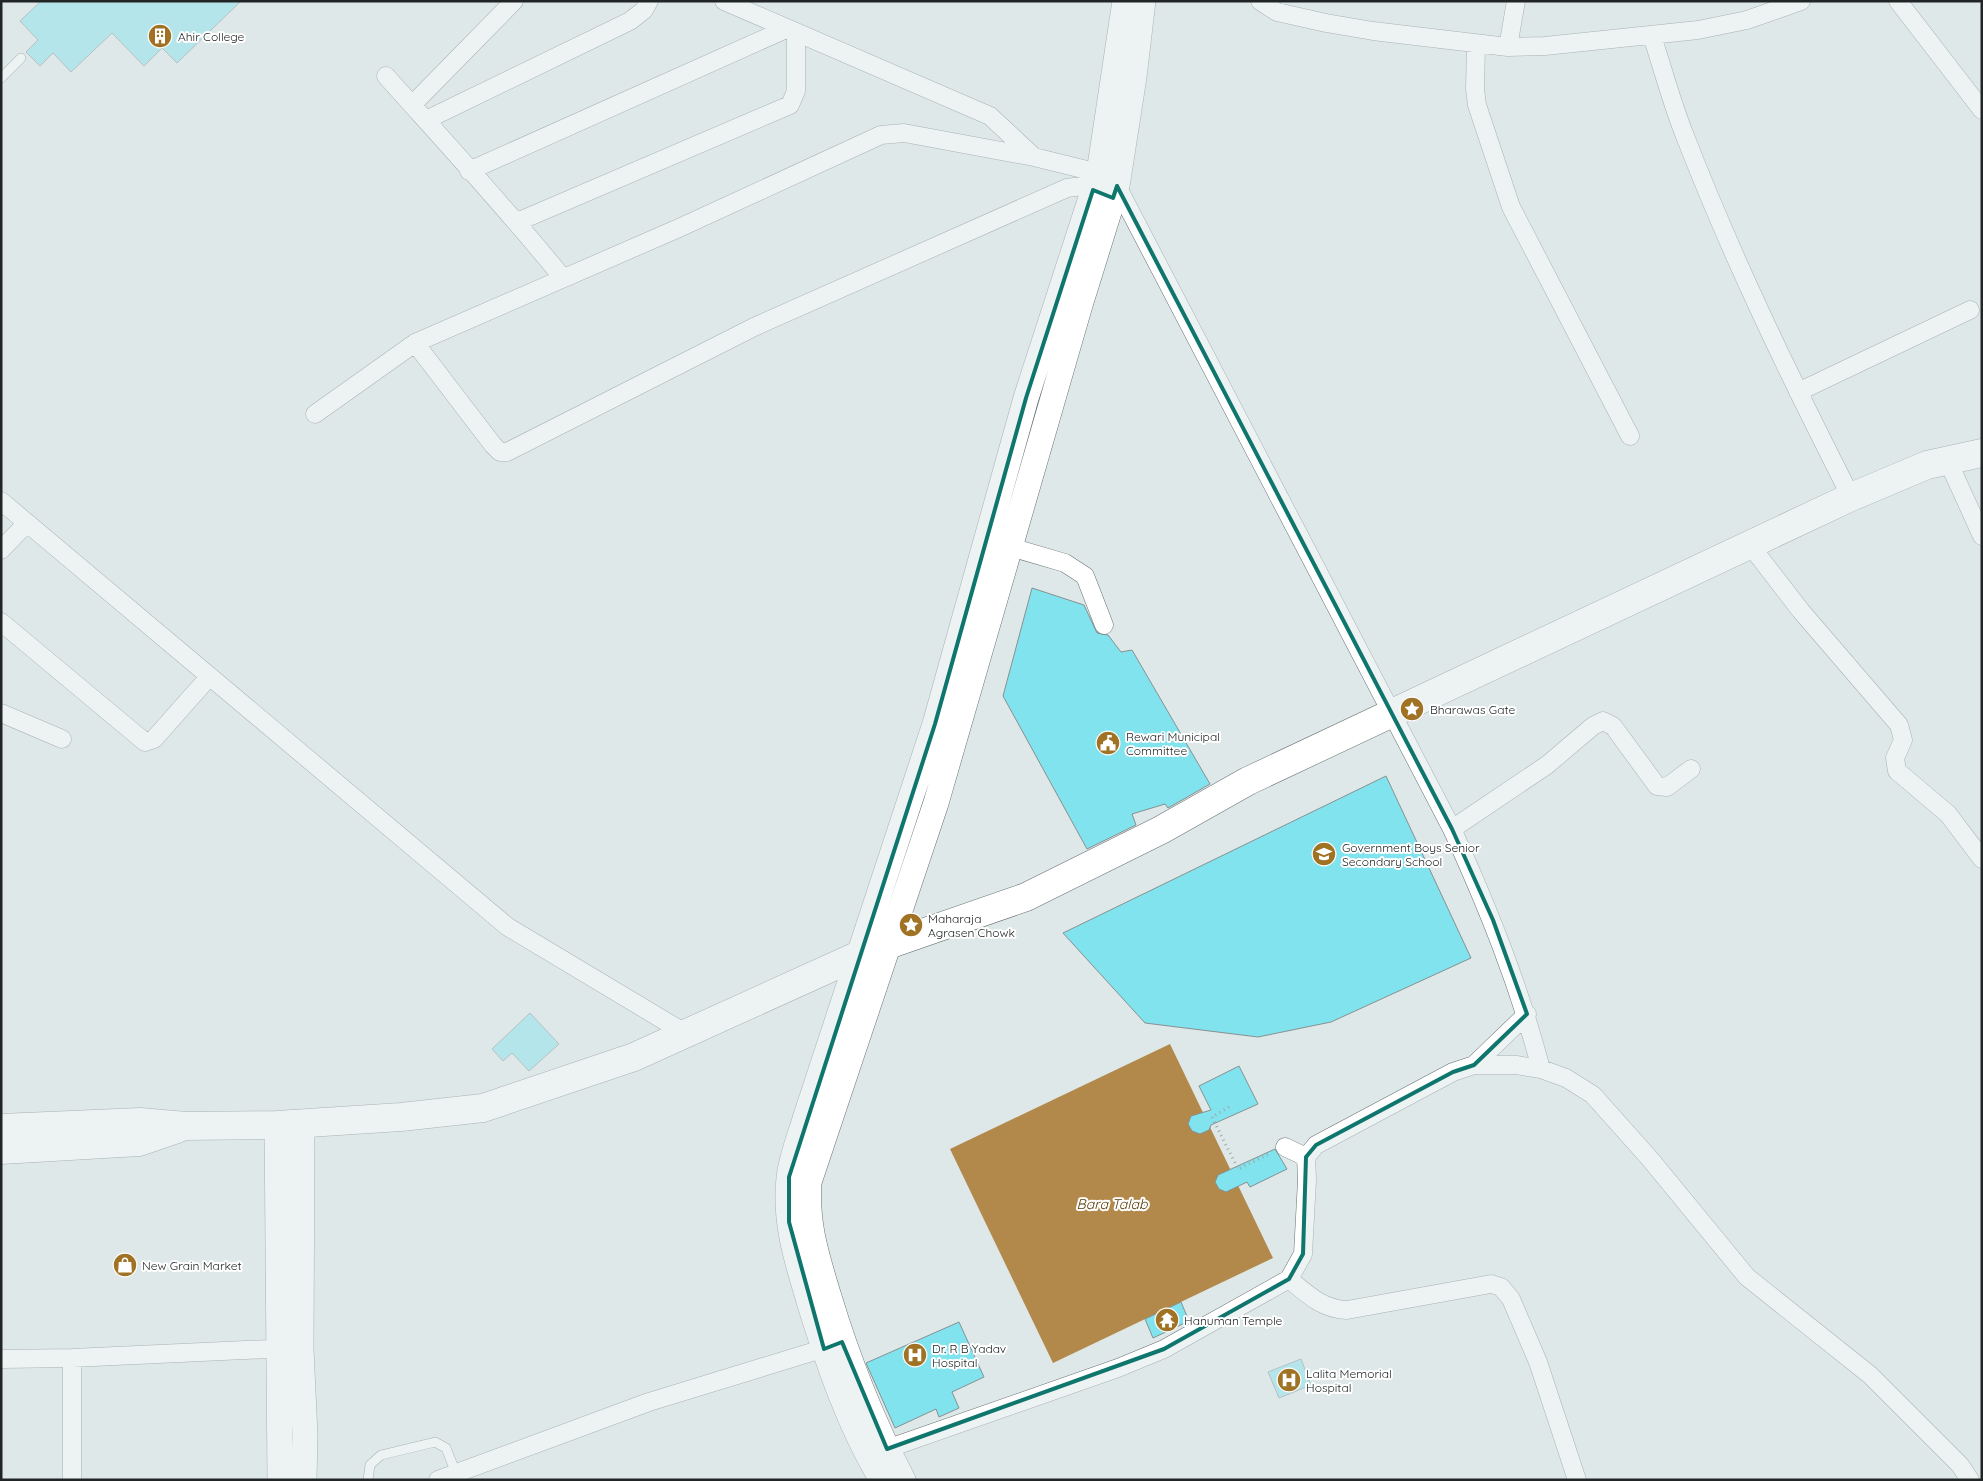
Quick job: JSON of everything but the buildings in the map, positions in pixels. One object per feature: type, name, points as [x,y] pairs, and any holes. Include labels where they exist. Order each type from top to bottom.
[{"type":"main road","points":[[882,1480],[878,1452],[796,1257],[789,1222],[789,1177],[806,1116],[935,724],[1026,398],[1106,187],[1125,1]]},
{"type":"main road","points":[[833,1346],[808,1223],[809,1182],[936,803],[1077,314],[1106,187],[1134,78],[1143,1]]},
{"type":"main road","points":[[1,1128],[140,1122],[186,1126],[289,1124],[401,1117],[483,1108],[634,1057],[859,955],[1026,897],[1161,830],[1248,782],[1850,497],[1927,465],[1947,459],[1982,453]]},
{"type":"main road","points":[[280,1480],[290,1348],[289,1124]]},
{"type":"main road","points":[[1,1150],[139,1142],[186,1126]]},
{"type":"main road","points":[[290,1348],[304,1480]]},
{"type":"main road","points":[[878,1452],[903,1480]]},
{"type":"street","points":[[412,105],[514,1]]},
{"type":"street","points":[[426,120],[630,21],[644,10],[649,1]]},
{"type":"street","points":[[724,1],[990,116],[1034,157]]},
{"type":"street","points":[[1260,1],[1277,12],[1326,23],[1476,45],[1508,47],[1652,36],[1747,20],[1801,1]]},
{"type":"street","points":[[1508,47],[1516,1]]},
{"type":"street","points":[[1898,1],[1982,110]]},
{"type":"street","points":[[469,171],[791,31]]},
{"type":"street","points":[[517,222],[790,105],[796,92],[791,31]]},
{"type":"street","points":[[1652,36],[1684,135],[1728,243],[1850,497]]},
{"type":"street","points":[[1476,45],[1475,90],[1477,105],[1511,206],[1630,436]]},
{"type":"street","points":[[386,76],[469,171],[517,222],[562,277]]},
{"type":"street","points":[[315,414],[414,343],[562,277],[679,228],[867,141],[890,133],[904,132],[1034,157],[1106,187],[1393,712],[1417,763],[1452,828],[1493,920],[1526,1014],[1541,1069]]},
{"type":"street","points":[[414,343],[493,445],[500,452],[506,452],[754,326],[1067,188],[1082,186],[1106,187]]},
{"type":"street","points":[[1798,392],[1970,310]]},
{"type":"street","points":[[1947,459],[1982,536]]},
{"type":"street","points":[[1,501],[26,524],[508,927],[685,1033]]},
{"type":"street","points":[[1,550],[26,524]]},
{"type":"street","points":[[1750,545],[1801,611],[1899,725],[1903,740],[1895,758],[1897,771],[1948,814],[1982,859]]},
{"type":"street","points":[[1010,547],[1065,563],[1085,576],[1104,625]]},
{"type":"street","points":[[1,622],[144,742],[154,738],[209,676]]},
{"type":"street","points":[[1,712],[62,739]]},
{"type":"street","points":[[1452,828],[1525,782],[1593,726],[1603,721],[1613,726],[1657,786],[1667,787],[1691,769]]},
{"type":"street","points":[[1474,1065],[1526,1014]]},
{"type":"street","points":[[878,1452],[1118,1368],[1164,1349],[1289,1278],[1303,1254],[1308,1180],[1306,1157],[1316,1145],[1453,1072],[1474,1065],[1516,1065],[1541,1069],[1566,1078],[1593,1095],[1650,1159],[1747,1277],[1870,1375],[1960,1465],[1970,1480]]},
{"type":"street","points":[[1285,1147],[1306,1157]]},
{"type":"street","points":[[1289,1278],[1321,1304],[1335,1310],[1347,1310],[1491,1284],[1501,1287],[1511,1299],[1538,1362],[1577,1480]]},
{"type":"street","points":[[438,1480],[457,1476],[649,1402],[740,1372],[833,1346]]},
{"type":"street","points":[[1,1359],[72,1358],[290,1348]]},
{"type":"street","points":[[72,1358],[72,1480]]},
{"type":"lane","points":[[1,78],[21,58]]},
{"type":"lane","points":[[368,1480],[370,1465],[381,1455],[435,1442],[446,1448],[457,1476]]},
{"type":"path","points":[[1230,1107],[1212,1117],[1238,1169],[1285,1147]]},
{"type":"highlighted area","points":[[1117,186],[1452,829],[1493,920],[1527,1014],[1474,1065],[1453,1072],[1316,1145],[1306,1157],[1303,1254],[1289,1279],[1164,1349],[887,1449],[842,1342],[824,1349],[789,1222],[789,1177],[935,724],[1026,398],[1093,190],[1113,198]]},
{"type":"water","name":"Bara Talab","points":[[1170,1044],[1273,1258],[1053,1363],[950,1149]]},
{"type":"place","name":"Ahir College","points":[[160,36]]},
{"type":"place","name":"Bharawas Gate","points":[[1412,709]]},
{"type":"place","name":"Rewari Municipal Committee","points":[[1108,743]]},
{"type":"place","name":"Government Boys Senior Secondary School","points":[[1324,854]]},
{"type":"place","name":"Maharaja Agrasen Chowk","points":[[911,925]]},
{"type":"place","name":"New Grain Market","points":[[125,1265]]},
{"type":"place","name":"Hanuman Temple","points":[[1167,1320]]},
{"type":"place","name":"Dr. R B Yadav Hospital","points":[[915,1355]]},
{"type":"place","name":"Lalita Memorial Hospital","points":[[1289,1380]]}]
